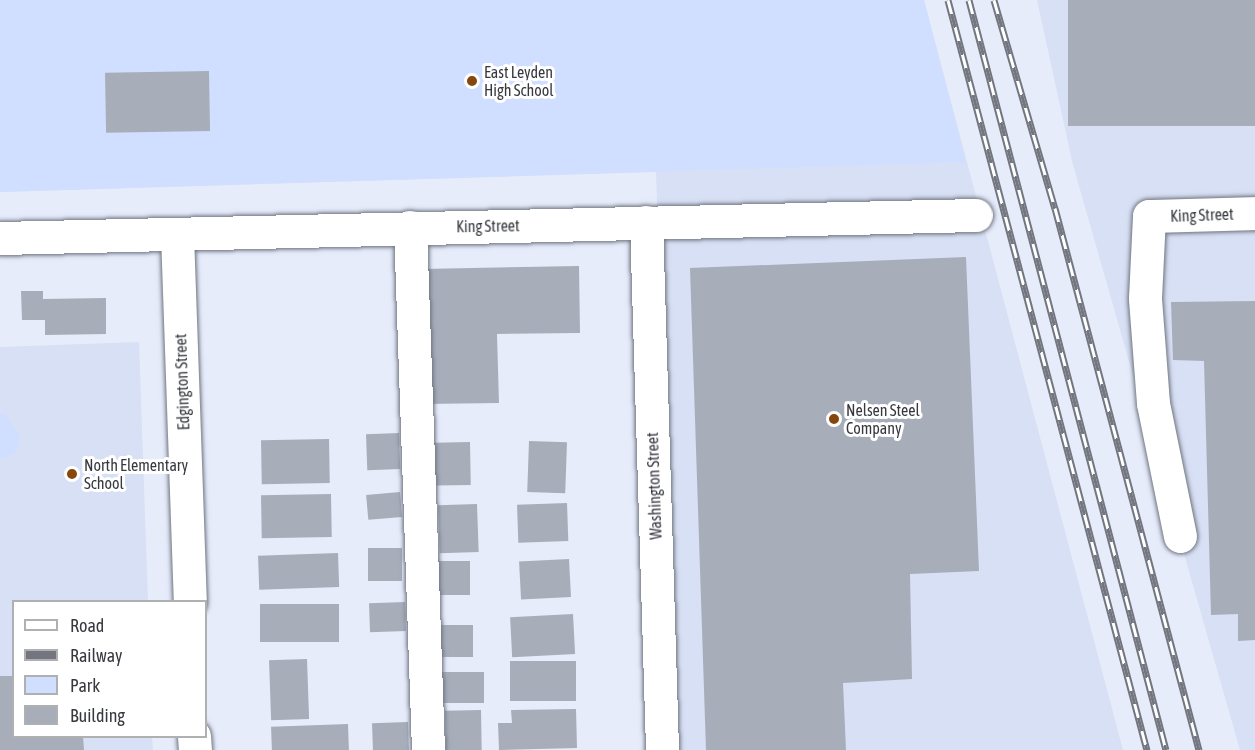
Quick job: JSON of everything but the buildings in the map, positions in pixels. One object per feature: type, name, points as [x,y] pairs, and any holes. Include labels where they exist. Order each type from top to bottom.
[{"type":"street","name":"King Street","points":[[1180,536],[1153,403],[1145,298],[1149,216],[1255,213]]},
{"type":"street","name":"King Street","points":[[0,238],[976,215]]},
{"type":"street","name":"Washington Street","points":[[646,222],[662,750]]},
{"type":"street","points":[[410,227],[428,750]]},
{"type":"street","name":"Edgington Street","points":[[177,234],[190,600]]},
{"type":"shaded area","points":[[0,0],[924,0],[1123,750],[676,750],[656,172],[0,192]]},
{"type":"shaded area","points":[[1037,0],[1255,0],[1255,750],[1240,750],[1073,165]]},
{"type":"shaded area","name":"North Elementary School","points":[[139,342],[148,600],[12,600],[12,738],[152,738],[153,750],[0,750],[0,347]]},
{"type":"green space","name":"East Leyden High School","points":[[0,0],[924,0],[966,162],[0,192]]},
{"type":"green space","points":[[0,413],[6,415],[20,437],[15,453],[0,459]]},
{"type":"railway","points":[[948,0],[1147,750]]},
{"type":"railway","points":[[969,0],[1166,750]]},
{"type":"railway","points":[[994,0],[1055,208],[1199,750]]},
{"type":"place","name":"East Leyden High School","points":[[472,81]]},
{"type":"place","name":"Nelsen Steel Company","points":[[834,419]]},
{"type":"place","name":"North Elementary School","points":[[72,474]]}]
